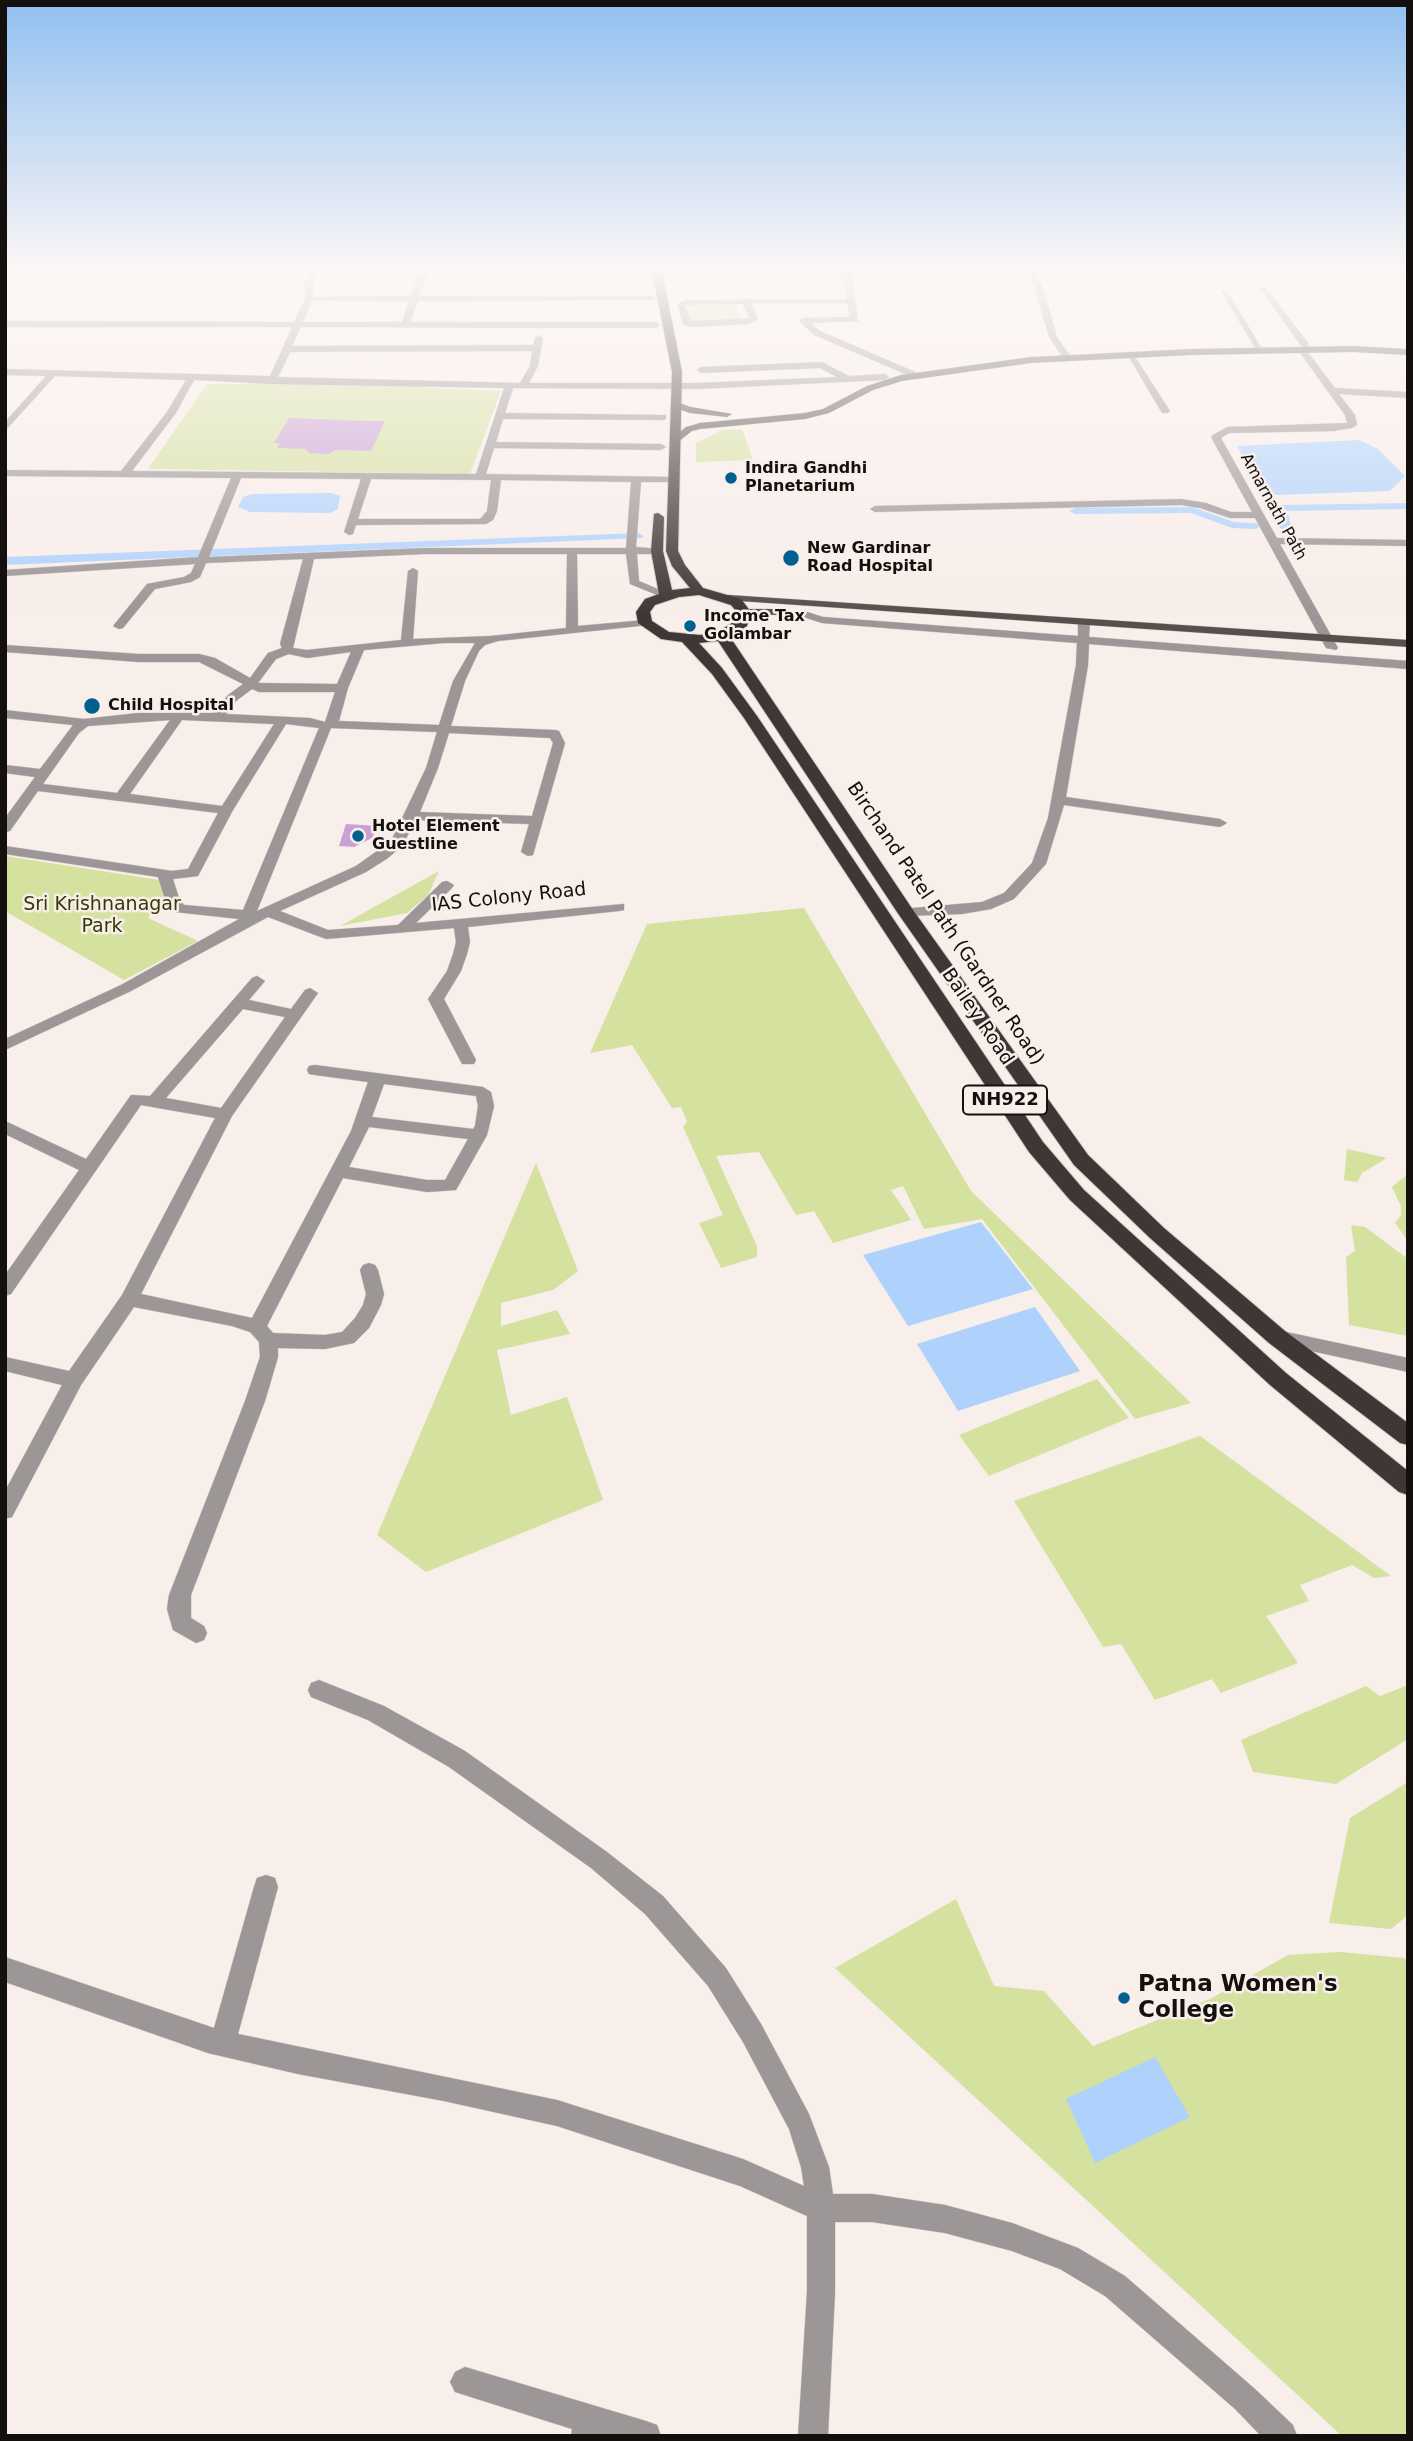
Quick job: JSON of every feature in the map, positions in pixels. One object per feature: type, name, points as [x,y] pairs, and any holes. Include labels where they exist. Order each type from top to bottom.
[{"type":"highway","points":[[671,386],[676,405],[672,551],[679,566],[699,591]]},
{"type":"highway","points":[[666,595],[657,551],[661,458],[671,386]]},
{"type":"highway","points":[[699,591],[729,598],[744,612],[743,623],[722,636],[688,639],[666,636],[645,623],[642,618],[645,607],[666,595],[699,591]]},
{"type":"highway","name":"Birchand Patel Path (Gardner Road)","points":[[722,636],[906,912],[1081,1160],[1157,1233],[1277,1337],[1408,1436]]},
{"type":"highway","name":"Bailey Road","points":[[688,639],[717,671],[750,716],[1036,1147],[1077,1195],[1278,1379],[1408,1485]]},
{"type":"main road","points":[[676,405],[690,410],[722,414],[799,410],[816,406],[866,385]]},
{"type":"main road","points":[[675,439],[689,429],[713,424],[805,416],[833,408],[879,385]]},
{"type":"main road","points":[[729,598],[1084,630],[1330,643],[1408,644]]},
{"type":"main road","points":[[744,612],[801,613]]},
{"type":"main road","points":[[1330,643],[1408,653]]},
{"type":"street","points":[[5,428],[43,385]]},
{"type":"street","points":[[125,473],[171,413],[187,385]]},
{"type":"street","points":[[457,385],[695,385]]},
{"type":"street","points":[[1149,385],[1165,411]]},
{"type":"street","name":"Amarnath Path","points":[[1328,385],[1350,415],[1352,425],[1334,428],[1227,430],[1216,436],[1330,643]]},
{"type":"street","points":[[480,476],[509,386]]},
{"type":"street","points":[[1332,391],[1395,394],[1405,400]]},
{"type":"street","points":[[500,416],[661,458],[673,479]]},
{"type":"street","points":[[490,445],[661,458]]},
{"type":"street","points":[[5,472],[636,478],[661,458]]},
{"type":"street","points":[[119,626],[146,590],[159,583],[194,578],[237,474]]},
{"type":"street","points":[[367,475],[350,527],[489,523],[497,476]]},
{"type":"street","points":[[636,478],[632,544],[635,582],[639,586],[666,595]]},
{"type":"street","points":[[875,509],[1181,502],[1202,505],[1230,516],[1259,515]]},
{"type":"street","points":[[1273,541],[1408,543]]},
{"type":"street","points":[[5,573],[205,555],[309,556],[486,549],[572,550],[632,544],[657,551]]},
{"type":"street","points":[[572,550],[572,632]]},
{"type":"street","points":[[288,650],[286,644],[309,556]]},
{"type":"street","points":[[407,642],[413,571]]},
{"type":"street","points":[[801,613],[822,620],[1084,630],[1408,665]]},
{"type":"street","points":[[217,717],[232,698],[251,684],[272,656],[288,650],[307,654],[407,642],[490,639],[645,623]]},
{"type":"street","points":[[906,912],[962,910],[986,906],[1009,896],[1039,864],[1048,843],[1058,800],[1082,665],[1084,630]]},
{"type":"street","points":[[5,1045],[126,988],[246,918],[269,912],[361,869],[383,855],[397,843],[411,816],[445,729],[463,672],[477,646],[490,639]]},
{"type":"street","points":[[246,918],[329,725],[359,647]]},
{"type":"street","points":[[5,648],[149,658],[199,658],[211,661],[251,684],[265,688],[342,688]]},
{"type":"street","points":[[5,714],[84,723],[179,716],[282,720],[329,725],[532,730],[555,734],[559,743],[528,852]]},
{"type":"street","points":[[121,797],[179,716]]},
{"type":"street","points":[[5,850],[164,874],[193,873],[226,810],[282,720]]},
{"type":"street","points":[[5,828],[75,730],[84,723]]},
{"type":"street","points":[[5,769],[46,774]]},
{"type":"street","points":[[37,786],[226,810]]},
{"type":"street","points":[[1058,800],[1220,823]]},
{"type":"street","points":[[411,816],[538,820]]},
{"type":"street","points":[[164,874],[174,905],[180,909],[246,918]]},
{"type":"street","name":"IAS Colony Road","points":[[402,929],[447,885]]},
{"type":"street","name":"IAS Colony Road","points":[[269,912],[326,934],[619,907]]},
{"type":"street","points":[[460,922],[463,942],[460,954],[454,971],[436,999],[468,1060]]},
{"type":"street","points":[[154,1102],[257,981]]},
{"type":"street","points":[[5,1511],[74,1380],[129,1299],[225,1114],[292,1014],[310,993]]},
{"type":"street","points":[[239,1003],[292,1014]]},
{"type":"street","points":[[315,1070],[483,1092],[486,1106],[479,1135],[450,1186],[427,1186],[338,1171]]},
{"type":"street","points":[[195,1633],[181,1623],[178,1609],[180,1595],[255,1401],[269,1357],[263,1334],[362,1121],[377,1080]]},
{"type":"street","points":[[5,1289],[137,1099],[225,1114]]},
{"type":"street","points":[[362,1121],[479,1135]]},
{"type":"street","points":[[8,1134],[89,1168]]},
{"type":"street","points":[[129,1299],[202,1311],[263,1334],[325,1342],[347,1338],[362,1323],[372,1305],[374,1284],[369,1270]]},
{"type":"street","points":[[1277,1337],[1408,1365]]},
{"type":"street","points":[[5,1364],[74,1380]]},
{"type":"street","points":[[318,1690],[376,1713],[457,1759],[598,1860],[653,1905],[717,1977],[752,2034],[800,2123],[816,2167],[821,2208],[821,2292],[813,2436]]},
{"type":"street","points":[[223,2043],[244,1957],[266,1887]]},
{"type":"street","points":[[5,1969],[223,2043],[558,2113],[743,2173],[821,2208],[872,2208],[946,2219],[1012,2237],[1068,2258],[1115,2286],[1245,2399],[1282,2436]]},
{"type":"street","points":[[465,2382],[587,2428],[646,2436]]},
{"type":"green space","points":[[206,385],[370,385],[501,391],[470,474],[148,469]]},
{"type":"green space","points":[[742,429],[753,460],[696,462],[696,443],[722,430]]},
{"type":"green space","name":"Sri Krishnanagar Park","points":[[5,856],[172,882],[148,918],[198,941],[124,980],[5,911]]},
{"type":"green space","points":[[439,871],[428,895],[407,913],[340,926]]},
{"type":"green space","points":[[804,908],[971,1191],[1191,1403],[1135,1419],[982,1219],[924,1229],[903,1186],[891,1190],[911,1220],[833,1243],[814,1211],[796,1215],[759,1152],[716,1156],[757,1246],[757,1257],[721,1268],[699,1223],[723,1215],[683,1127],[687,1122],[681,1107],[672,1108],[632,1045],[590,1053],[647,924]]},
{"type":"green space","points":[[1347,1149],[1387,1158],[1362,1173],[1357,1182],[1344,1180]]},
{"type":"green space","points":[[536,1163],[578,1271],[553,1290],[501,1303],[501,1326],[557,1310],[570,1334],[497,1350],[511,1415],[567,1397],[603,1500],[426,1572],[377,1535]]},
{"type":"green space","points":[[1408,1174],[1408,1241],[1395,1223],[1401,1215],[1401,1206],[1392,1187]]},
{"type":"green space","points":[[1351,1225],[1365,1227],[1408,1259],[1408,1336],[1349,1325],[1346,1257],[1355,1251]]},
{"type":"green space","points":[[1097,1379],[1129,1418],[989,1476],[959,1435]]},
{"type":"green space","points":[[1200,1436],[1391,1576],[1374,1578],[1352,1565],[1300,1585],[1309,1601],[1266,1616],[1298,1663],[1221,1693],[1212,1679],[1155,1700],[1121,1644],[1103,1647],[1014,1501]]},
{"type":"green space","points":[[1408,1685],[1408,1739],[1336,1784],[1253,1772],[1241,1740],[1366,1686],[1380,1696]]},
{"type":"green space","points":[[1408,1782],[1408,1915],[1391,1929],[1329,1923],[1350,1818]]},
{"type":"green space","points":[[956,1899],[994,1986],[1044,1991],[1093,2046],[1210,1999],[1288,1955],[1340,1952],[1404,1958],[1408,1962],[1408,2436],[1342,2436],[835,1968]]},
{"type":"water","points":[[1359,440],[1378,449],[1405,476],[1390,491],[1276,495],[1263,491],[1237,446]]},
{"type":"water","points":[[331,493],[340,496],[338,509],[330,513],[250,512],[238,507],[243,497],[252,494]]},
{"type":"water","points":[[981,1222],[1033,1289],[908,1326],[863,1255]]},
{"type":"water","points":[[1035,1307],[1080,1371],[958,1411],[917,1344]]},
{"type":"water","points":[[1155,2057],[1190,2117],[1095,2163],[1066,2099]]},
{"type":"building","points":[[289,418],[385,421],[371,451],[336,450],[328,454],[308,453],[309,451],[305,451],[307,449],[277,448],[280,443],[274,443]]},
{"type":"building","name":"Hotel Element Guestline","points":[[346,824],[378,826],[372,838],[354,847],[339,846]]},
{"type":"waterway","points":[[1286,528],[1280,508],[1408,506]]},
{"type":"waterway","points":[[1075,511],[1192,510],[1232,525],[1255,526]]},
{"type":"waterway","points":[[5,561],[638,536]]},
{"type":"place","name":"Indira Gandhi Planetarium","points":[[731,478]]},
{"type":"place","name":"New Gardinar Road Hospital","points":[[791,558]]},
{"type":"place","name":"Income Tax Golambar","points":[[690,626]]},
{"type":"place","name":"Child Hospital","points":[[92,706]]},
{"type":"place","name":"Hotel Element Guestline","points":[[358,836]]},
{"type":"place","name":"Patna Women's College","points":[[1124,1998]]}]
